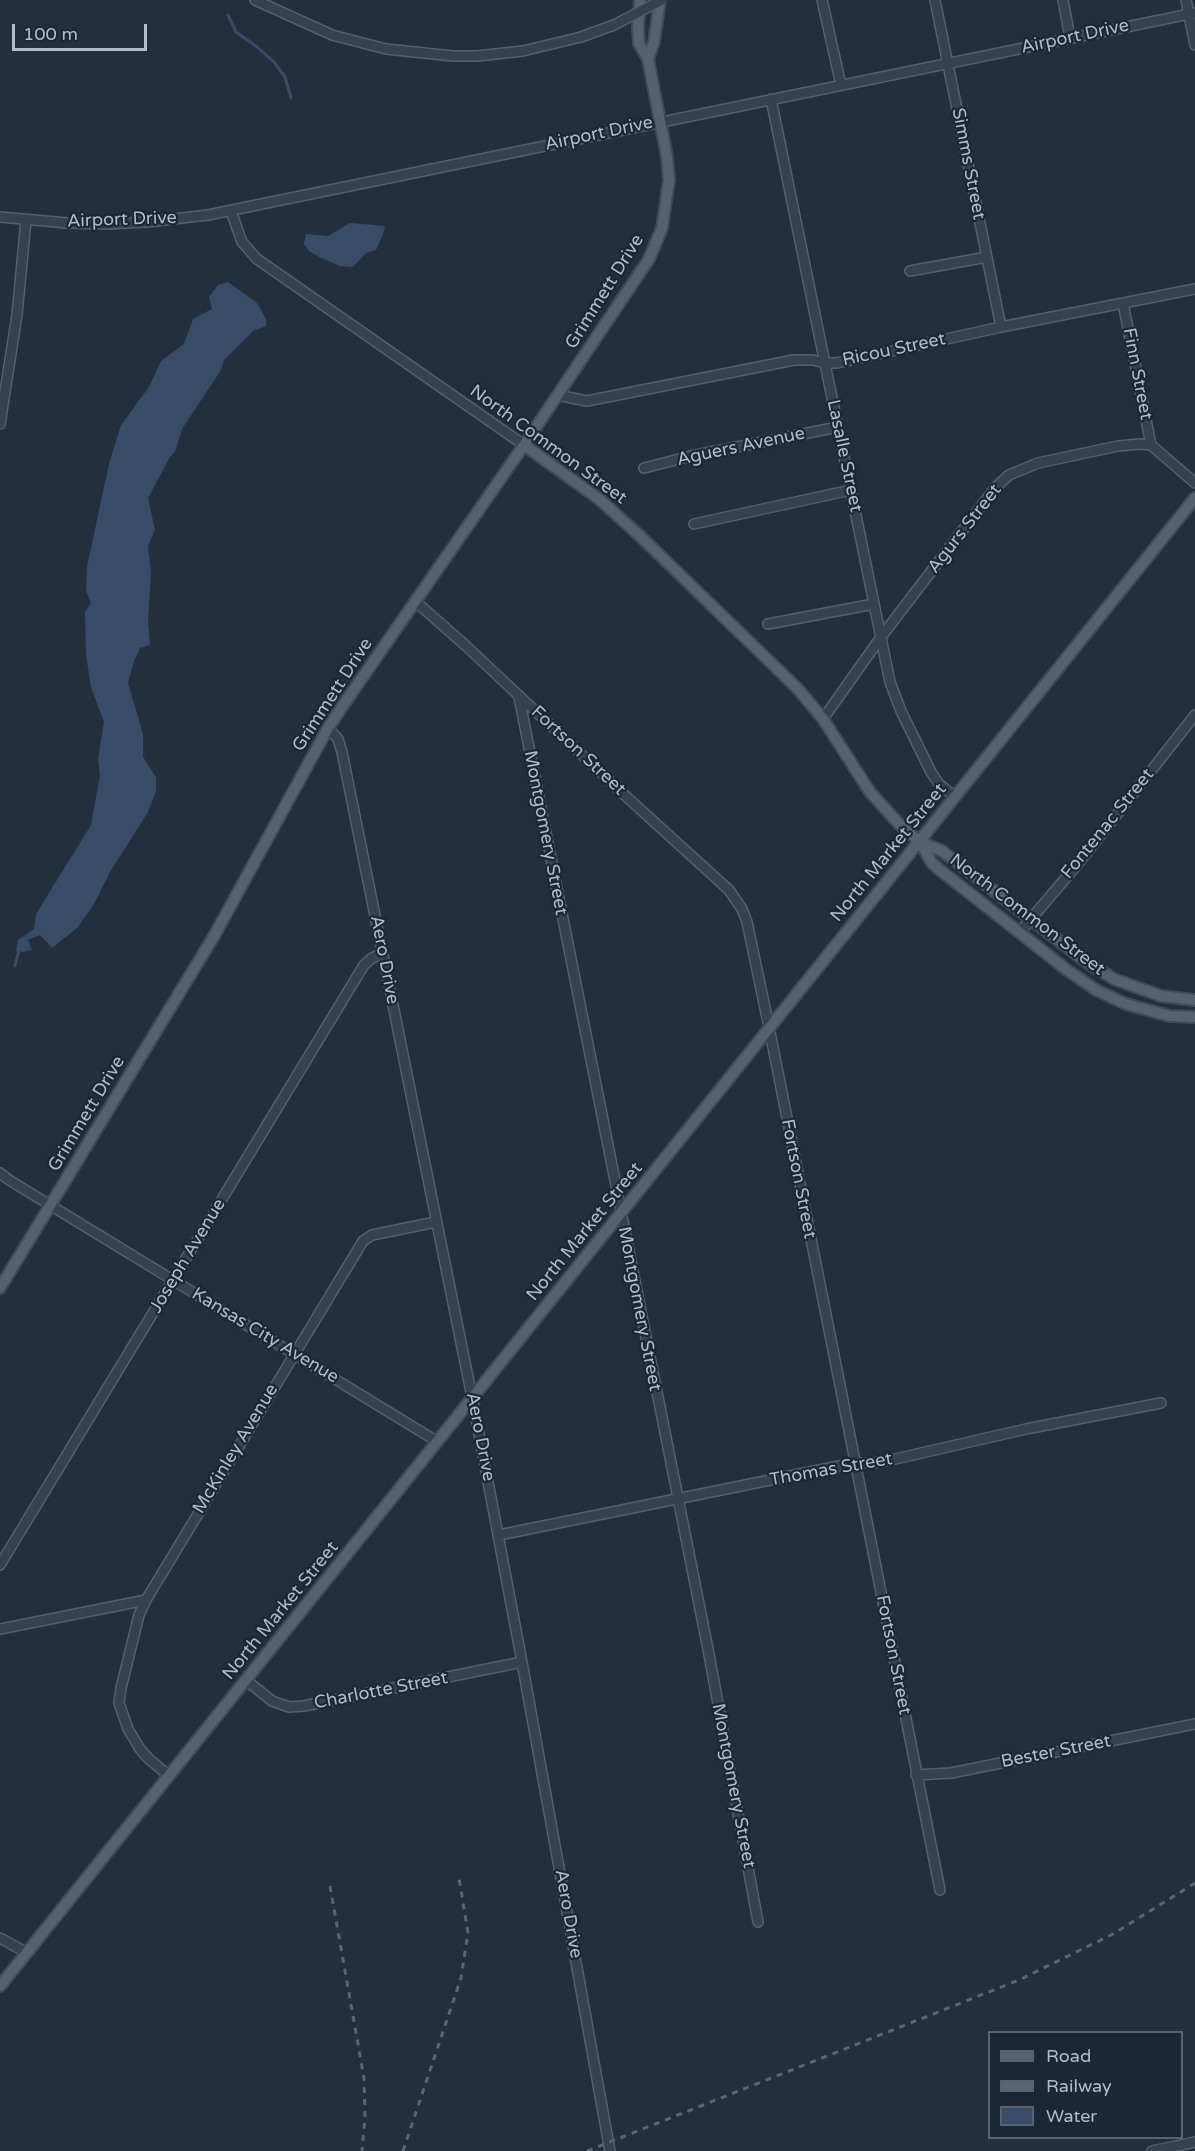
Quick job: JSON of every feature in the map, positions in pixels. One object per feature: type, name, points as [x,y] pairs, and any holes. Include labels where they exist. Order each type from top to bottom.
[{"type":"main road","name":"Grimmett Drive","points":[[0,1288],[214,936],[328,728],[524,445],[649,259],[662,228],[669,180],[648,59],[639,44],[640,0]]},
{"type":"main road","points":[[648,59],[654,42],[661,0]]},
{"type":"main road","name":"North Common Street","points":[[524,445],[591,493],[640,536],[798,689],[823,719],[870,792],[900,825],[920,842],[942,851],[1085,961],[1114,980],[1161,996],[1195,1000]]},
{"type":"main road","name":"North Market Street","points":[[0,1986],[1195,498]]},
{"type":"main road","name":"North Common Street","points":[[920,842],[932,863],[940,870],[1067,970],[1096,990],[1126,1004],[1169,1016],[1195,1017]]},
{"type":"street","points":[[255,0],[332,34],[386,49],[453,56],[523,51],[581,37],[614,25],[661,0]]},
{"type":"street","points":[[822,0],[841,85]]},
{"type":"street","name":"Simms Street","points":[[935,0],[1001,327]]},
{"type":"street","points":[[1063,0],[1070,38]]},
{"type":"street","points":[[1186,0],[1192,13],[1195,45]]},
{"type":"street","name":"Airport Drive","points":[[0,217],[127,223],[188,218],[231,211],[1192,13]]},
{"type":"street","name":"Lasalle Street","points":[[771,99],[890,682],[901,711],[931,772],[939,784],[955,797]]},
{"type":"street","name":"North Common Street","points":[[231,211],[242,242],[257,259],[524,445]]},
{"type":"street","points":[[0,424],[17,315],[26,220]]},
{"type":"street","points":[[910,271],[987,257]]},
{"type":"street","name":"Ricou Street","points":[[557,395],[587,401],[612,398],[794,360],[837,363],[1001,327],[1195,289]]},
{"type":"street","name":"Finn Street","points":[[1123,303],[1151,445]]},
{"type":"street","name":"Aguers Avenue","points":[[645,468],[692,456],[838,427]]},
{"type":"street","points":[[1151,445],[1195,483]]},
{"type":"street","name":"Agurs Street","points":[[823,719],[880,637],[995,489],[1009,476],[1038,463],[1107,448],[1151,445]]},
{"type":"street","points":[[693,524],[851,490]]},
{"type":"street","name":"Fortson Street","points":[[415,601],[555,728],[735,897],[747,922],[940,1890]]},
{"type":"street","points":[[768,624],[874,604]]},
{"type":"street","name":"Montgomery Street","points":[[519,697],[678,1499],[758,1922]]},
{"type":"street","name":"Fontenac Street","points":[[1020,932],[1081,860],[1195,715]]},
{"type":"street","name":"Aero Drive","points":[[328,728],[338,739],[342,752],[472,1397],[610,2151]]},
{"type":"street","name":"Joseph Avenue","points":[[0,1565],[364,965],[383,953]]},
{"type":"street","name":"Kansas City Avenue","points":[[0,1173],[438,1442]]},
{"type":"street","name":"McKinley Avenue","points":[[169,1776],[140,1749],[128,1729],[119,1703],[140,1615],[146,1600],[363,1241],[372,1235],[436,1222]]},
{"type":"street","name":"Thomas Street","points":[[499,1535],[854,1463],[882,1461],[1016,1431],[1161,1403]]},
{"type":"street","points":[[0,1629],[146,1600]]},
{"type":"street","name":"Charlotte Street","points":[[246,1680],[272,1701],[289,1707],[304,1706],[522,1662]]},
{"type":"street","name":"Bester Street","points":[[916,1775],[951,1773],[1195,1724]]},
{"type":"street","points":[[0,1938],[27,1953]]},
{"type":"street","points":[[1152,2151],[1195,2142]]},
{"type":"water","points":[[350,223],[385,226],[376,250],[366,253],[353,267],[340,266],[319,257],[309,251],[304,244],[306,234],[328,236]]},
{"type":"water","points":[[228,282],[257,303],[266,319],[266,326],[253,331],[224,360],[221,370],[182,429],[175,452],[148,498],[155,530],[148,546],[151,573],[148,622],[150,645],[140,648],[128,683],[143,734],[143,757],[156,777],[156,791],[148,812],[110,872],[93,906],[77,928],[52,948],[40,935],[28,940],[32,950],[16,951],[18,940],[34,929],[36,914],[91,825],[100,775],[98,759],[104,722],[91,688],[86,654],[85,612],[91,603],[86,591],[87,567],[109,464],[121,425],[149,387],[161,361],[184,344],[193,319],[212,309],[209,297],[218,285]]},
{"type":"waterway","points":[[228,15],[236,32],[274,62],[285,77],[291,98]]},
{"type":"waterway","points":[[15,966],[19,950]]},
{"type":"railway","points":[[403,2151],[461,1978],[468,1933],[459,1878]]},
{"type":"railway","points":[[587,2151],[1019,1980],[1113,1934],[1195,1883]]},
{"type":"railway","points":[[330,1886],[364,2078],[365,2117],[362,2151]]}]
